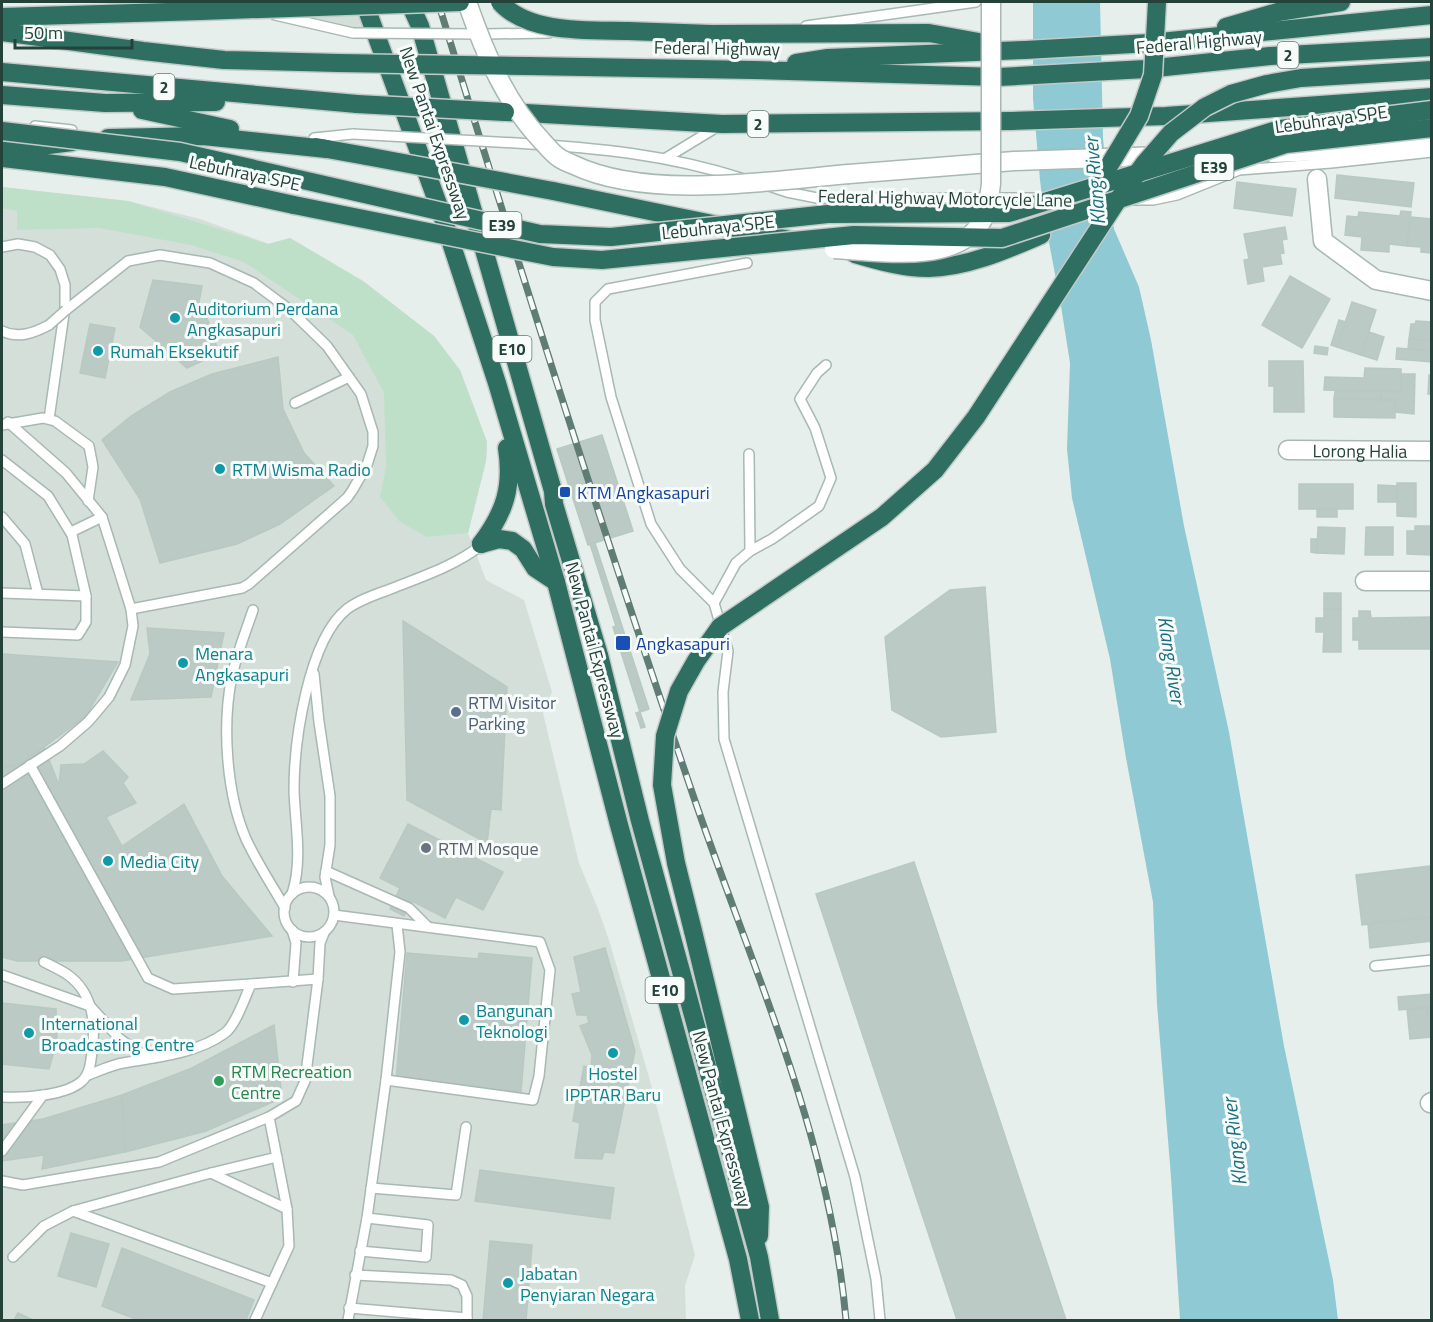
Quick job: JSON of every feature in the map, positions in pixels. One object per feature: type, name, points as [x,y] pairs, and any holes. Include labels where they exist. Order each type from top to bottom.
[{"type":"highway","name":"New Pantai Expressway","points":[[364,2],[437,201],[497,383],[556,582],[738,1258],[750,1320]]},
{"type":"highway","name":"New Pantai Expressway","points":[[409,2],[420,26],[553,491],[554,504],[599,655],[640,821],[759,1257],[770,1320]]},
{"type":"highway","points":[[2,17],[197,6],[460,2]]},
{"type":"highway","points":[[501,2],[516,14],[540,24],[567,29],[711,34],[929,33],[1024,50]]},
{"type":"highway","points":[[105,103],[553,191],[834,249],[886,263],[928,268],[961,264],[995,254],[1041,235],[1081,210],[1139,116],[1153,75],[1157,2]]},
{"type":"highway","points":[[1184,39],[1278,12],[1341,2]]},
{"type":"highway","points":[[752,69],[828,58],[1150,43],[1431,15]]},
{"type":"highway","name":"Federal Highway","points":[[2,32],[224,60],[752,69],[999,77],[1146,69],[1270,56],[1431,47]]},
{"type":"highway","points":[[759,1257],[760,1207],[676,863],[662,785],[665,736],[679,691],[696,661],[720,627],[882,517],[935,470],[976,417],[1115,204],[1144,164],[1171,133],[1205,107],[1231,94],[1267,84],[1301,78],[1431,70]]},
{"type":"highway","name":"2","points":[[2,72],[326,102],[722,124],[1011,121],[1166,116],[1431,97]]},
{"type":"highway","points":[[2,95],[105,103],[326,102]]},
{"type":"highway","points":[[1292,107],[1368,124],[1431,126]]},
{"type":"highway","name":"Lebuhraya SPE","points":[[2,131],[180,152],[540,234],[611,237],[828,214],[1009,213],[1280,129],[1431,110]]},
{"type":"highway","name":"Lebuhraya SPE","points":[[2,157],[165,177],[553,257],[602,260],[854,235],[1002,238],[1286,144],[1431,126]]},
{"type":"highway","points":[[2,151],[112,138],[203,136],[321,144]]},
{"type":"highway","points":[[481,544],[494,527],[510,487],[497,383]]},
{"type":"highway","points":[[481,544],[499,539],[512,542],[523,549],[535,568],[556,582]]},
{"type":"street","points":[[467,2],[506,92],[528,126],[558,157],[585,171],[611,179],[644,183],[710,185],[1014,161],[1346,150],[1431,140]]},
{"type":"street","points":[[834,249],[898,252],[941,249],[956,244],[980,226],[988,203],[991,184],[991,2]]},
{"type":"street","points":[[1317,179],[1323,242],[1376,280],[1431,291]]},
{"type":"street","name":"Lorong Halia","points":[[1288,450],[1431,451]]},
{"type":"street","points":[[1365,581],[1431,581]]},
{"type":"lane","points":[[197,6],[227,3],[353,33],[486,34],[783,30],[976,2]]},
{"type":"lane","points":[[2,123],[72,130]]},
{"type":"lane","points":[[666,158],[722,124]]},
{"type":"lane","name":"Federal Highway Motorcycle Lane","points":[[321,144],[353,134],[595,148],[705,166],[787,192],[817,198],[1153,200],[1177,195],[1239,170],[1431,152]]},
{"type":"lane","points":[[2,247],[18,243],[35,246],[50,255],[60,269],[65,285],[49,419]]},
{"type":"lane","points":[[2,331],[7,334],[22,335],[36,332],[49,325],[128,261],[160,255],[203,261],[254,283],[290,310],[327,346],[361,394],[373,432],[373,446],[367,465],[347,498],[242,588],[132,609]]},
{"type":"lane","points":[[747,263],[609,289],[595,302],[595,320],[611,397],[651,524],[680,569],[714,603],[728,651],[723,692],[724,739],[855,1177],[876,1279],[880,1320]]},
{"type":"lane","points":[[714,603],[736,563],[750,551],[819,506],[831,478],[815,428],[800,399],[817,373],[826,365]]},
{"type":"lane","points":[[295,403],[349,377]]},
{"type":"lane","points":[[5,424],[49,419],[89,446],[93,467],[88,501]]},
{"type":"lane","points":[[2,784],[60,746],[88,722],[109,698],[125,665],[131,644],[132,609],[102,518],[66,473],[5,424]]},
{"type":"lane","points":[[749,454],[750,551]]},
{"type":"lane","points":[[2,459],[48,496],[71,532],[86,596],[86,622],[78,635],[2,632]]},
{"type":"lane","points":[[2,517],[25,544],[38,594]]},
{"type":"lane","points":[[71,532],[102,518]]},
{"type":"lane","points":[[285,908],[298,877],[294,791],[296,743],[300,719],[327,632],[346,610],[358,602],[428,575],[458,560],[484,543],[481,544]]},
{"type":"lane","points":[[2,593],[86,596]]},
{"type":"lane","points":[[253,610],[233,674],[227,709],[230,773],[236,808],[246,839],[285,908],[287,924],[292,930],[296,943],[293,981]]},
{"type":"lane","points":[[314,669],[330,795],[330,845],[326,871],[328,896]]},
{"type":"lane","points":[[30,765],[148,978],[173,989],[318,979]]},
{"type":"lane","points":[[326,871],[409,908],[428,927]]},
{"type":"lane","points":[[2,1181],[23,1185],[159,1162],[269,1117],[296,1101],[305,1081],[318,979],[320,943],[334,915],[333,903],[322,891],[307,887],[292,894]]},
{"type":"lane","points":[[334,915],[540,942],[550,970],[539,1076],[533,1100],[386,1080]]},
{"type":"lane","points":[[348,1320],[371,1188],[386,1080],[400,952],[398,925]]},
{"type":"lane","points":[[292,930],[308,937],[324,933]]},
{"type":"lane","points":[[1375,966],[1431,960]]},
{"type":"lane","points":[[44,962],[69,976],[82,989],[90,1006],[119,1038],[136,1051],[156,1059]]},
{"type":"lane","points":[[2,975],[90,1006]]},
{"type":"lane","points":[[2,1097],[43,1095],[72,1088],[88,1075],[120,1063],[156,1059],[190,1050],[226,1032],[242,1007],[251,984]]},
{"type":"lane","points":[[88,1075],[94,1034],[90,1006]]},
{"type":"lane","points":[[2,1151],[43,1095]]},
{"type":"lane","points":[[255,1320],[289,1246],[287,1209],[269,1117]]},
{"type":"lane","points":[[371,1188],[456,1195],[466,1127]]},
{"type":"lane","points":[[13,1257],[44,1226],[74,1210],[277,1157]]},
{"type":"lane","points":[[211,1173],[287,1209]]},
{"type":"lane","points":[[74,1210],[272,1282]]},
{"type":"lane","points":[[360,1251],[426,1257],[428,1226],[366,1218]]},
{"type":"lane","points":[[349,1308],[467,1319],[466,1296],[462,1285],[451,1280],[356,1275]]},
{"type":"shaded area","points":[[93,2],[352,2],[364,29],[201,11]]},
{"type":"shaded area","points":[[2,187],[128,201],[200,219],[269,244],[290,238],[363,281],[434,336],[460,370],[487,442],[486,461],[468,533],[486,580],[524,600],[552,692],[543,713],[579,863],[609,940],[649,1077],[695,1255],[685,1286],[686,1320],[2,1320]]},
{"type":"green space","points":[[2,187],[128,201],[268,244],[290,238],[363,281],[434,336],[460,370],[487,442],[486,461],[468,533],[427,537],[400,522],[380,497],[386,467],[384,393],[353,335],[244,262],[191,245],[99,228],[17,230],[17,211],[2,208]]},
{"type":"water","name":"Klang River","points":[[1033,2],[1100,2],[1103,138],[1114,229],[1139,287],[1151,340],[1184,526],[1229,732],[1284,1046],[1333,1280],[1338,1320],[1180,1320],[1157,1004],[1153,902],[1110,659],[1072,498],[1067,449],[1070,363],[1040,180],[1033,99]]},
{"type":"building","points":[[1337,175],[1414,183],[1411,207],[1335,198]]},
{"type":"building","points":[[1237,182],[1296,189],[1292,216],[1234,208]]},
{"type":"building","points":[[1401,211],[1411,212],[1407,246],[1389,244],[1389,252],[1361,250],[1362,237],[1345,235],[1347,216],[1358,217],[1359,212],[1400,216]]},
{"type":"building","points":[[1410,217],[1432,219],[1432,253],[1421,252],[1421,247],[1407,246]]},
{"type":"building","points":[[1285,227],[1287,239],[1282,240],[1284,253],[1280,254],[1282,264],[1262,267],[1264,281],[1248,284],[1244,260],[1249,259],[1244,234]]},
{"type":"building","points":[[1290,276],[1330,299],[1302,348],[1262,325]]},
{"type":"building","name":"Auditorium Perdana Angkasapuri","points":[[153,280],[202,286],[198,307],[204,309],[219,353],[187,368],[140,327]]},
{"type":"building","points":[[1352,302],[1376,310],[1361,355],[1337,347]]},
{"type":"building","points":[[1339,320],[1346,322],[1337,347],[1331,345]]},
{"type":"building","points":[[1416,321],[1432,322],[1432,341],[1409,339],[1411,324],[1415,324]]},
{"type":"building","name":"Rumah Eksekutif","points":[[90,324],[115,328],[105,378],[80,373]]},
{"type":"building","points":[[1369,332],[1384,337],[1377,360],[1361,355]]},
{"type":"building","points":[[1409,339],[1432,341],[1432,351],[1408,349]]},
{"type":"building","points":[[1315,346],[1328,348],[1327,355],[1314,353]]},
{"type":"building","points":[[1397,348],[1432,351],[1432,362],[1396,359]]},
{"type":"building","name":"RTM Wisma Radio","points":[[278,357],[283,409],[304,453],[334,486],[280,524],[237,544],[160,563],[140,499],[102,440],[131,416],[170,392],[212,374]]},
{"type":"building","points":[[1269,361],[1303,361],[1304,412],[1274,412],[1274,386],[1269,386]]},
{"type":"building","points":[[1365,368],[1401,369],[1401,392],[1324,390],[1325,377],[1364,378]]},
{"type":"building","points":[[1401,374],[1415,374],[1414,414],[1395,412],[1395,400],[1381,400],[1381,391],[1401,392]]},
{"type":"building","points":[[1429,375],[1432,375],[1432,394],[1428,394]]},
{"type":"building","points":[[1335,391],[1381,391],[1381,400],[1334,399]]},
{"type":"building","points":[[1334,399],[1395,400],[1395,418],[1334,417]]},
{"type":"building","points":[[602,435],[633,531],[588,545],[557,449]]},
{"type":"building","points":[[1397,483],[1416,483],[1416,517],[1397,516]]},
{"type":"building","points":[[1299,484],[1353,484],[1353,509],[1299,509]]},
{"type":"building","points":[[1378,485],[1397,486],[1397,502],[1378,502]]},
{"type":"building","points":[[1317,509],[1337,509],[1337,517],[1317,517]]},
{"type":"building","points":[[1415,526],[1432,526],[1432,555],[1407,554],[1407,531],[1415,531]]},
{"type":"building","points":[[1318,527],[1345,528],[1344,554],[1317,553]]},
{"type":"building","points":[[1366,527],[1393,527],[1393,555],[1365,555]]},
{"type":"building","points":[[1311,539],[1317,539],[1317,553],[1311,552]]},
{"type":"building","name":"Angkasapuri","points":[[595,543],[649,709],[640,712],[590,544]]},
{"type":"building","points":[[985,587],[996,732],[941,737],[892,710],[885,637],[950,590]]},
{"type":"building","points":[[1324,593],[1341,593],[1341,609],[1324,609]]},
{"type":"building","points":[[1324,609],[1341,609],[1341,652],[1323,652],[1324,632],[1316,632],[1316,618],[1324,618]]},
{"type":"building","points":[[1359,611],[1370,611],[1371,618],[1432,617],[1432,649],[1359,649],[1359,640],[1353,640],[1353,618],[1359,618]]},
{"type":"building","name":"RTM Visitor Parking","points":[[403,621],[507,687],[501,810],[491,809],[487,843],[407,800]]},
{"type":"building","name":"Menara Angkasapuri","points":[[147,628],[224,633],[211,697],[131,700],[150,654]]},
{"type":"building","points":[[2,654],[118,662],[85,717],[22,763],[2,768]]},
{"type":"building","points":[[640,712],[645,727],[641,728],[636,713]]},
{"type":"building","name":"Media City","points":[[44,747],[59,785],[61,765],[84,764],[103,751],[128,777],[123,783],[136,803],[106,817],[122,846],[184,804],[222,876],[272,936],[122,961],[17,961],[2,957],[2,768],[22,763]]},
{"type":"building","name":"RTM Mosque","points":[[408,824],[503,872],[483,910],[456,897],[445,918],[412,901],[404,916],[390,909],[400,888],[380,878]]},
{"type":"building","points":[[914,862],[1066,1320],[957,1320],[816,894]]},
{"type":"building","points":[[1429,866],[1432,876],[1432,917],[1362,925],[1356,875]]},
{"type":"building","points":[[1432,917],[1432,941],[1370,948],[1368,924]]},
{"type":"building","name":"Hostel IPPTAR Baru","points":[[605,948],[635,1051],[614,1153],[604,1152],[602,1159],[575,1158],[580,1123],[573,1121],[577,1096],[586,1097],[588,1087],[580,1087],[584,1066],[591,1067],[592,1055],[580,1026],[589,1023],[587,1015],[577,1015],[572,994],[581,992],[574,957]]},
{"type":"building","name":"Bangunan Teknologi","points":[[407,953],[478,959],[479,953],[532,958],[521,1092],[396,1081]]},
{"type":"building","points":[[1432,994],[1432,1007],[1399,1010],[1398,997]]},
{"type":"building","name":"International Broadcasting Centre","points":[[2,1003],[56,1009],[57,1041],[49,1069],[2,1064]]},
{"type":"building","points":[[1432,1007],[1432,1015],[1427,1016],[1427,1008]]},
{"type":"building","points":[[1427,1008],[1427,1016],[1432,1015],[1432,1037],[1410,1039],[1407,1009]]},
{"type":"building","name":"RTM Recreation Centre","points":[[274,1025],[282,1098],[206,1131],[125,1152],[122,1095],[192,1068]]},
{"type":"building","points":[[122,1095],[125,1152],[42,1169],[44,1155],[2,1161],[2,1125],[43,1119]]},
{"type":"building","points":[[480,1170],[614,1188],[610,1219],[475,1201]]},
{"type":"building","points":[[71,1233],[109,1244],[96,1287],[58,1276]]},
{"type":"building","name":"Jabatan Penyiaran Negara","points":[[490,1241],[532,1245],[526,1320],[483,1320]]},
{"type":"building","points":[[122,1248],[254,1300],[246,1320],[138,1320],[102,1306]]},
{"type":"building","points":[[18,1313],[33,1320],[14,1320]]},
{"type":"railway","points":[[438,2],[594,498],[693,795],[786,1053],[824,1185],[837,1252],[846,1320]]},
{"type":"place","name":"Auditorium Perdana Angkasapuri","points":[[175,318]]},
{"type":"place","name":"Rumah Eksekutif","points":[[98,351]]},
{"type":"place","name":"RTM Wisma Radio","points":[[220,469]]},
{"type":"place","name":"KTM Angkasapuri","points":[[565,492]]},
{"type":"place","name":"Angkasapuri","points":[[623,643]]},
{"type":"place","name":"Menara Angkasapuri","points":[[183,663]]},
{"type":"place","name":"RTM Visitor Parking","points":[[456,712]]},
{"type":"place","name":"RTM Mosque","points":[[426,848]]},
{"type":"place","name":"Media City","points":[[108,861]]},
{"type":"place","name":"Bangunan Teknologi","points":[[464,1020]]},
{"type":"place","name":"International Broadcasting Centre","points":[[29,1033]]},
{"type":"place","name":"Hostel IPPTAR Baru","points":[[613,1053]]},
{"type":"place","name":"RTM Recreation Centre","points":[[219,1081]]},
{"type":"place","name":"Jabatan Penyiaran Negara","points":[[508,1283]]}]
